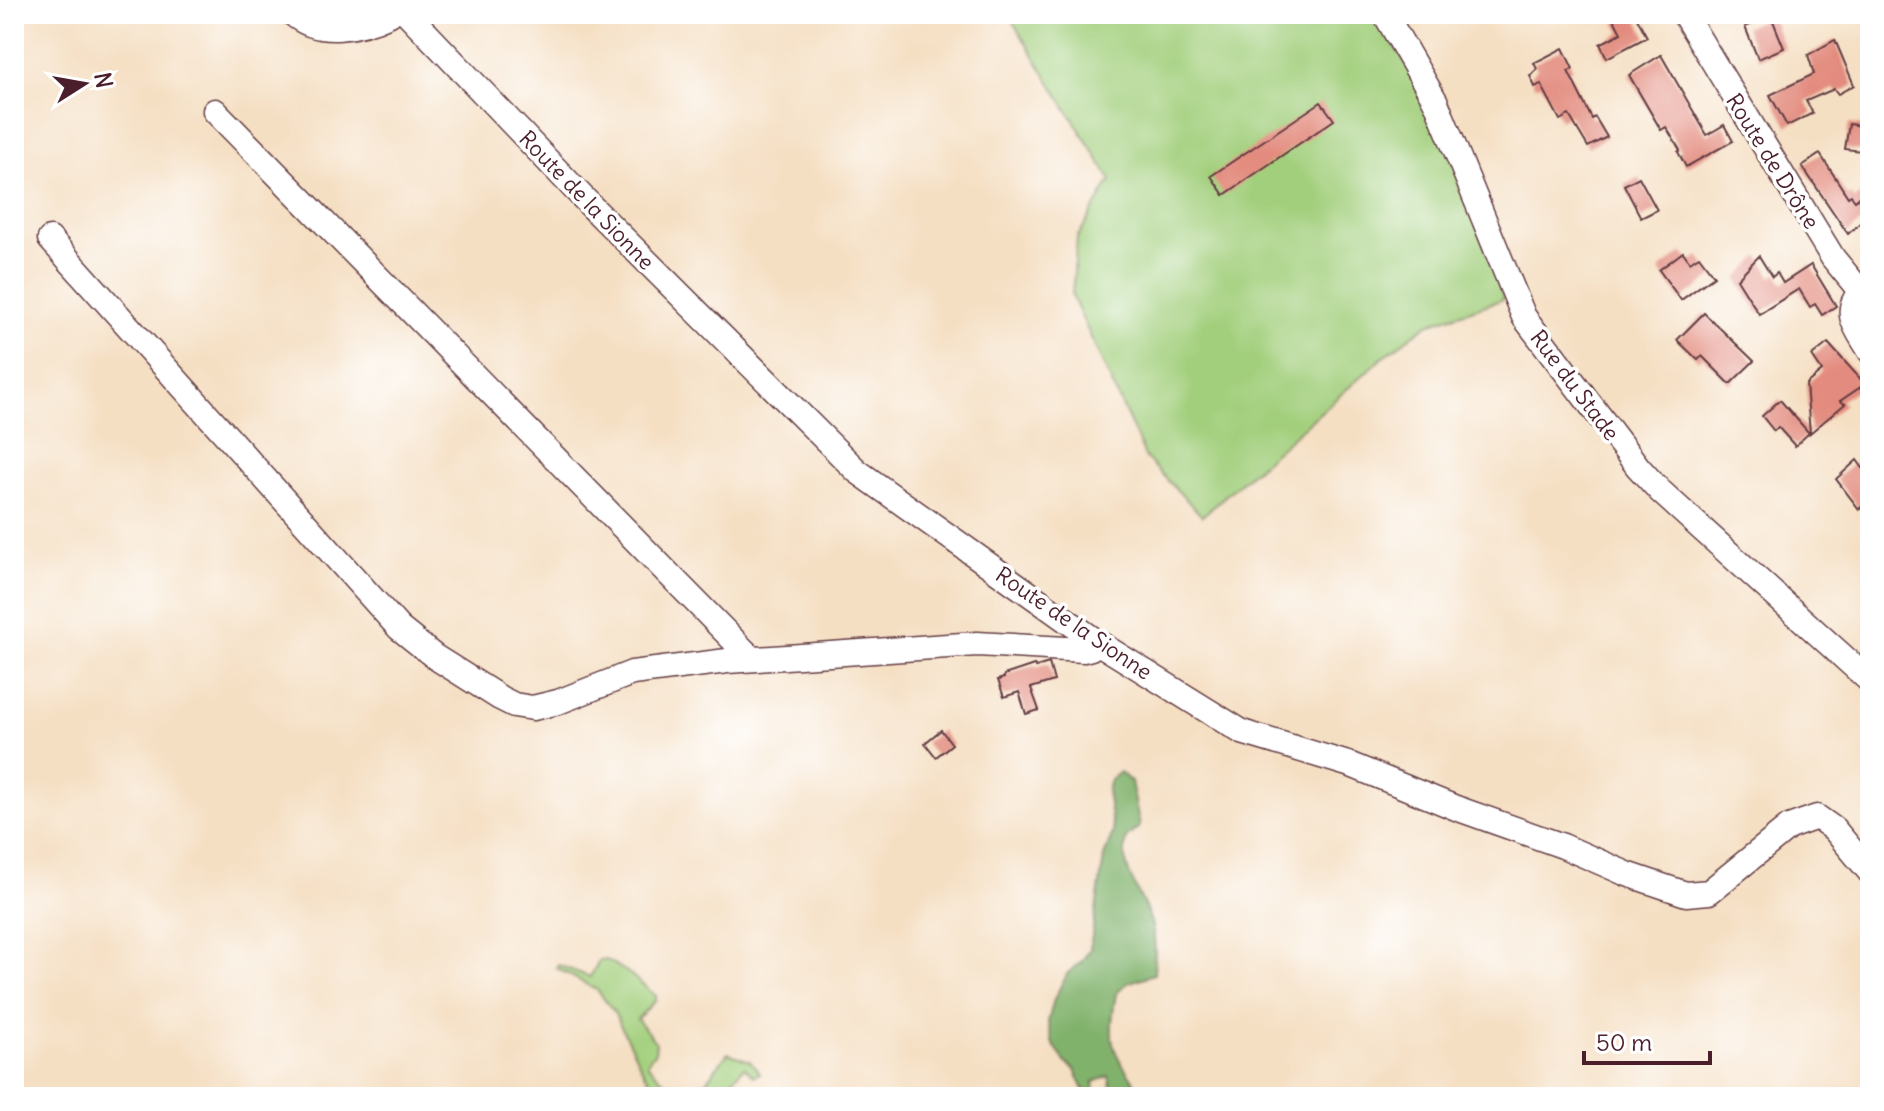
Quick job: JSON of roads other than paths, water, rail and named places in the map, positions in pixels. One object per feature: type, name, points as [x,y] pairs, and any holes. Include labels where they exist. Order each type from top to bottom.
[{"type":"street","points":[[303,20],[345,27],[390,14]]},
{"type":"street","name":"Route de la Sionne","points":[[408,14],[590,205],[844,461],[1097,642],[1242,732],[1351,765],[1456,808],[1563,846],[1627,874],[1686,894],[1709,892],[1789,827],[1817,817],[1834,829],[1870,872]]},
{"type":"street","name":"Rue du Stade","points":[[1385,14],[1436,102],[1519,308],[1541,343],[1660,491],[1870,681]]},
{"type":"street","name":"Route de Drône","points":[[1684,14],[1821,238],[1865,298]]},
{"type":"street","points":[[215,111],[752,659]]},
{"type":"street","points":[[50,239],[399,628],[435,657],[514,705],[533,708],[558,702],[632,673],[752,659],[977,644],[1084,650],[1097,642]]},
{"type":"street","points":[[1865,298],[1852,304],[1851,313],[1870,351]]}]
